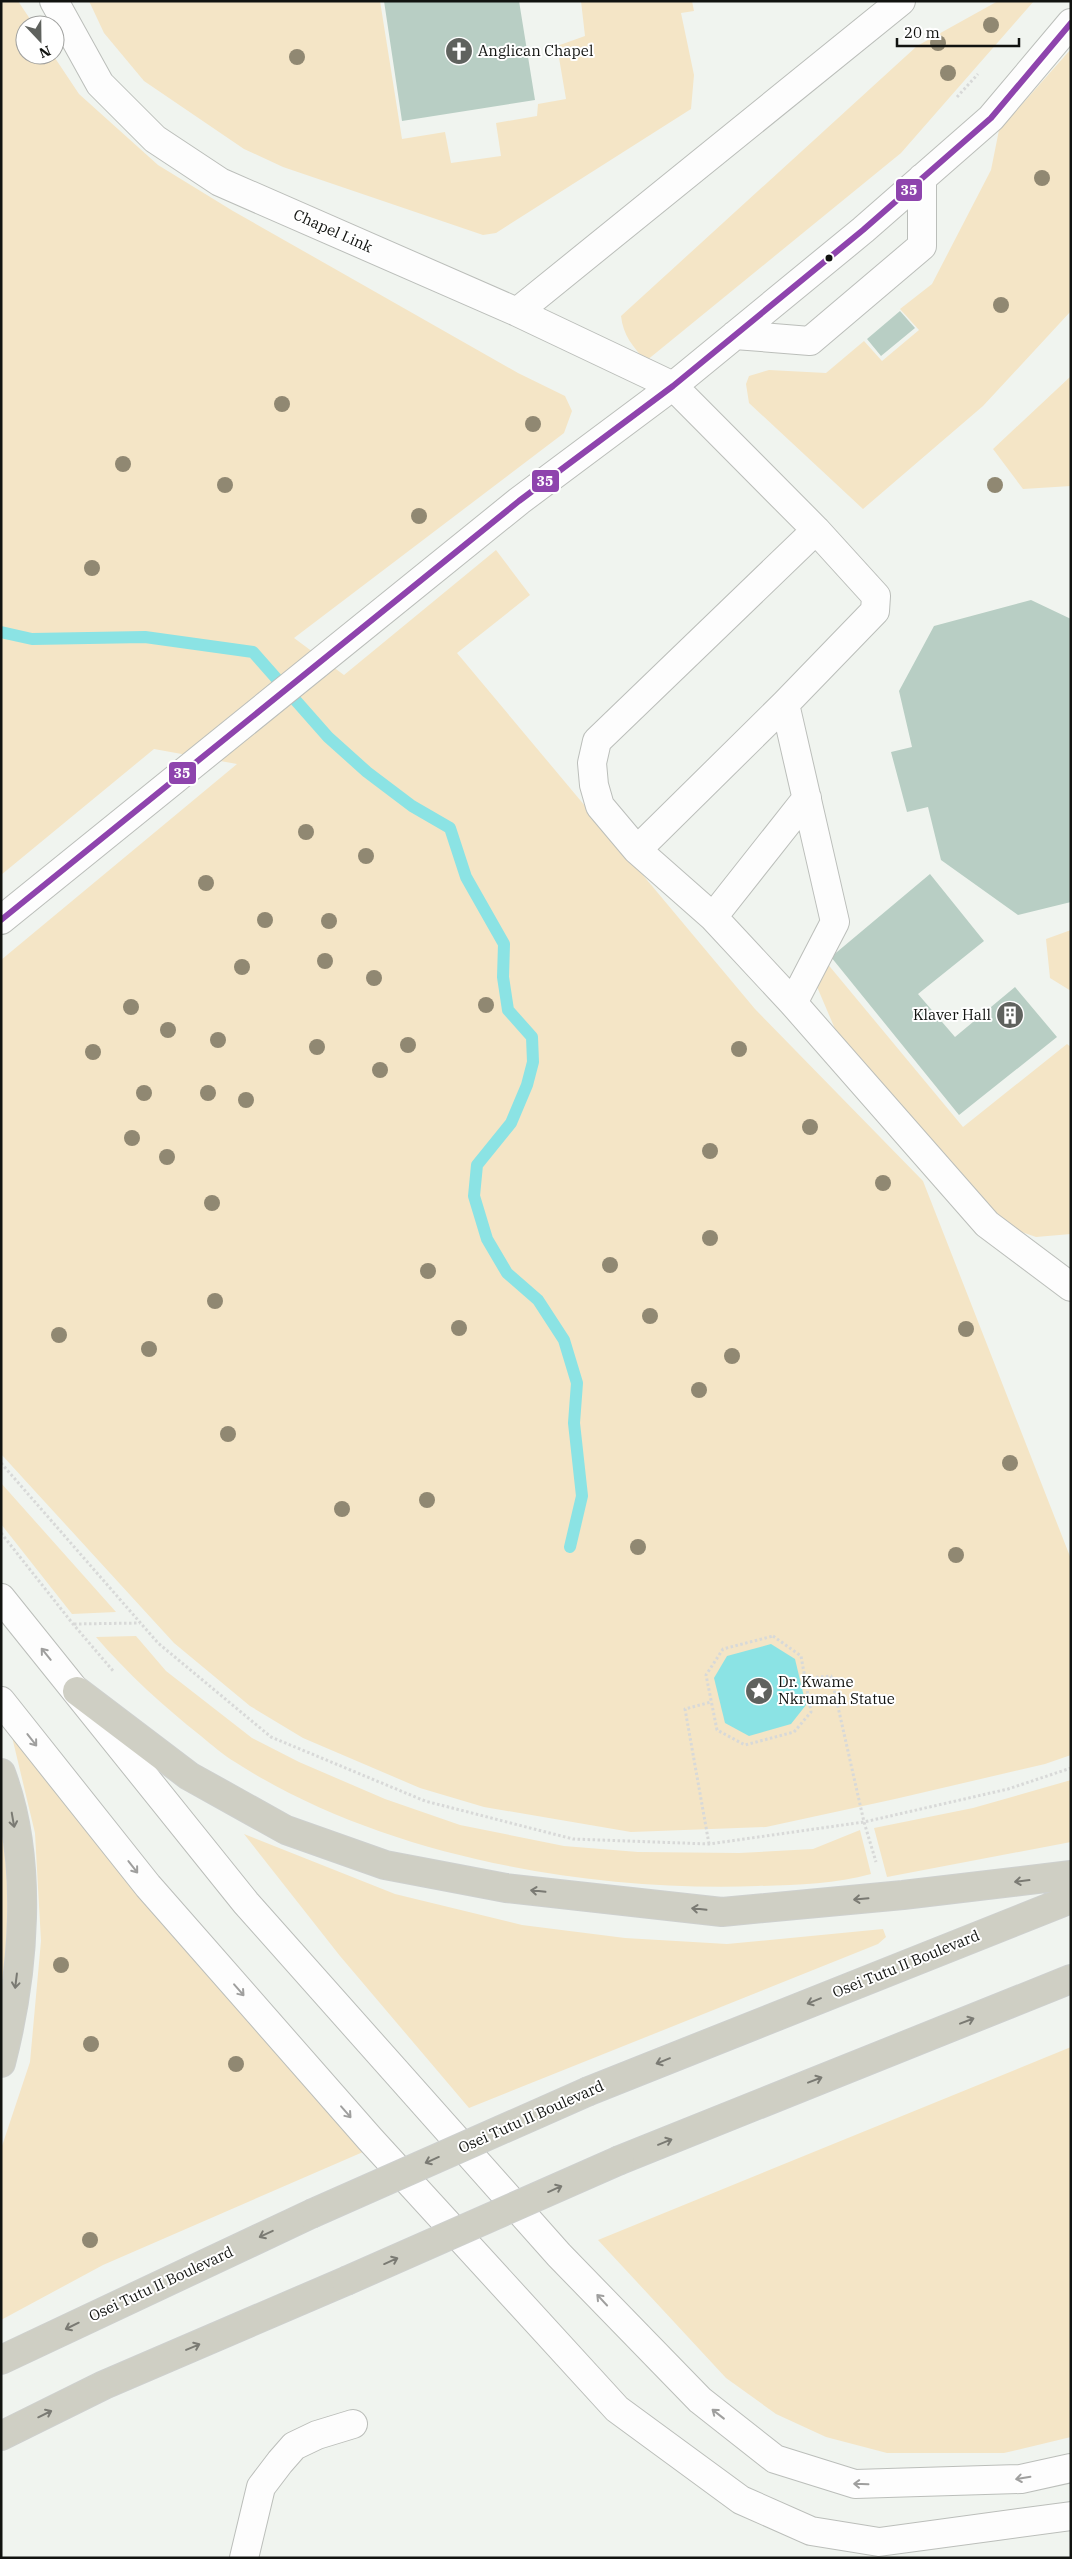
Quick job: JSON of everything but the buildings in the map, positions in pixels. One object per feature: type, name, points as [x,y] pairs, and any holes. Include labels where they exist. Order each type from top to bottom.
[{"type":"highway","points":[[77,1692],[189,1776],[286,1830],[385,1865],[506,1888],[722,1912],[903,1895],[1071,1875]]},
{"type":"highway","points":[[1,1773],[9,1793],[22,1868],[20,1945],[10,2028],[1,2064]]},
{"type":"highway","name":"Osei Tutu II Boulevard","points":[[1,2360],[311,2214],[589,2091],[1071,1899]]},
{"type":"highway","points":[[1,2436],[104,2385],[620,2160],[797,2087],[1071,1979]]},
{"type":"street","name":"Chapel Link","points":[[54,1],[100,84],[155,139],[220,182],[517,312],[673,386],[816,530],[876,596],[875,611],[785,704],[636,850]]},
{"type":"street","points":[[517,312],[901,4],[901,1]]},
{"type":"street","points":[[1,920],[519,501],[673,386],[863,230],[992,118],[1071,23]]},
{"type":"street","points":[[735,335],[810,341],[863,298],[922,246],[922,178]]},
{"type":"street","points":[[816,530],[597,741],[592,763],[594,785],[600,806],[636,850],[713,917],[793,1004],[987,1224],[1071,1287]]},
{"type":"street","points":[[785,704],[835,922],[793,1004]]},
{"type":"street","points":[[713,917],[807,798]]},
{"type":"street","points":[[1,1598],[246,1903],[559,2256],[700,2400],[775,2458],[855,2484],[1021,2479],[1071,2468]]},
{"type":"street","points":[[1,1701],[148,1886],[370,2139],[617,2409],[741,2500],[811,2531],[879,2542],[1071,2516]]},
{"type":"street","points":[[244,2558],[261,2487],[280,2462],[294,2446],[317,2435],[353,2424]]},
{"type":"path","points":[[1,1463],[158,1643],[271,1737],[424,1801],[573,1839],[709,1844],[864,1822],[1008,1789],[1071,1768]]},
{"type":"path","points":[[1,1533],[73,1624],[122,1678]]},
{"type":"path","points":[[73,1624],[140,1623]]},
{"type":"path","points":[[773,1636],[801,1656],[806,1678],[811,1712],[794,1732],[745,1744],[717,1730],[706,1675],[723,1649],[773,1636]]},
{"type":"path","points":[[806,1678],[831,1676],[864,1822],[877,1865]]},
{"type":"path","points":[[709,1844],[685,1709],[711,1702]]},
{"type":"shaded area","points":[[1,1],[18,1],[27,15],[15,15],[15,65],[60,65],[79,94],[158,165],[233,211],[518,373],[565,396],[572,411],[564,433],[294,638],[344,675],[496,550],[530,595],[457,653],[755,1009],[923,1181],[1071,1559],[1071,1755],[1045,1764],[766,1827],[631,1832],[484,1807],[420,1788],[303,1738],[250,1706],[174,1643],[1,1454],[1,960],[237,764],[154,749],[1,875]]},
{"type":"shaded area","points":[[89,1],[380,1],[402,139],[445,132],[451,163],[501,156],[496,123],[537,116],[538,104],[566,99],[557,46],[585,36],[581,1],[692,1],[694,11],[681,13],[694,75],[691,109],[496,233],[483,235],[283,167],[244,149],[144,81],[104,33]]},
{"type":"shaded area","points":[[998,1],[1034,1],[901,153],[646,361],[629,340],[621,316],[917,46]]},
{"type":"shaded area","points":[[1071,49],[1071,311],[983,406],[863,509],[749,403],[746,384],[749,376],[769,370],[826,373],[864,341],[882,361],[919,330],[900,309],[932,284],[991,170],[999,130]]},
{"type":"shaded area","points":[[1071,376],[1071,486],[1023,489],[993,449]]},
{"type":"shaded area","points":[[1071,930],[1071,991],[1050,978],[1046,939]]},
{"type":"shaded area","points":[[826,962],[963,1127],[1067,1044],[1071,1047],[1071,1234],[1036,1237],[1013,1229],[978,1200],[841,1043],[812,975]]},
{"type":"shaded area","points":[[1,1483],[116,1612],[72,1614],[1,1524]]},
{"type":"shaded area","points":[[136,1636],[166,1671],[252,1738],[299,1762],[385,1799],[460,1825],[564,1846],[638,1852],[739,1853],[813,1849],[860,1830],[871,1874],[829,1882],[772,1886],[692,1886],[624,1882],[555,1874],[487,1862],[419,1844],[354,1822],[292,1795],[226,1756],[146,1689],[96,1637]]},
{"type":"shaded area","points":[[8,1720],[363,2152],[103,2265],[1,2320],[1,2149],[30,2062],[41,1941],[35,1833]]},
{"type":"shaded area","points":[[1071,1780],[1071,1842],[887,1877],[874,1828],[973,1808]]},
{"type":"shaded area","points":[[1,1831],[7,1867],[9,1908],[7,1949],[1,1986]]},
{"type":"shaded area","points":[[244,1834],[395,1894],[522,1925],[625,1938],[727,1944],[883,1929],[886,1937],[878,1944],[469,2108],[340,1956]]},
{"type":"shaded area","points":[[1071,2047],[1071,2437],[1004,2453],[887,2453],[826,2437],[776,2414],[726,2378],[598,2240]]},
{"type":"water","points":[[771,1644],[795,1659],[806,1705],[791,1724],[749,1736],[725,1723],[714,1678],[727,1656]]},
{"type":"waterway","points":[[1,632],[32,639],[145,637],[253,652],[328,737],[367,772],[412,806],[450,828],[466,877],[504,944],[503,977],[508,1010],[532,1037],[533,1062],[527,1085],[511,1123],[477,1165],[474,1196],[487,1239],[507,1273],[538,1300],[564,1340],[577,1383],[574,1423],[582,1496],[570,1547]]},
{"type":"transit line","name":"35","points":[[1,920],[519,501],[673,386],[863,230],[991,118],[1071,23]]},
{"type":"place","name":"Anglican Chapel","points":[[459,51]]},
{"type":"place","name":"Klaver Hall","points":[[1010,1015]]},
{"type":"place","name":"Dr. Kwame Nkrumah Statue","points":[[759,1691]]}]
